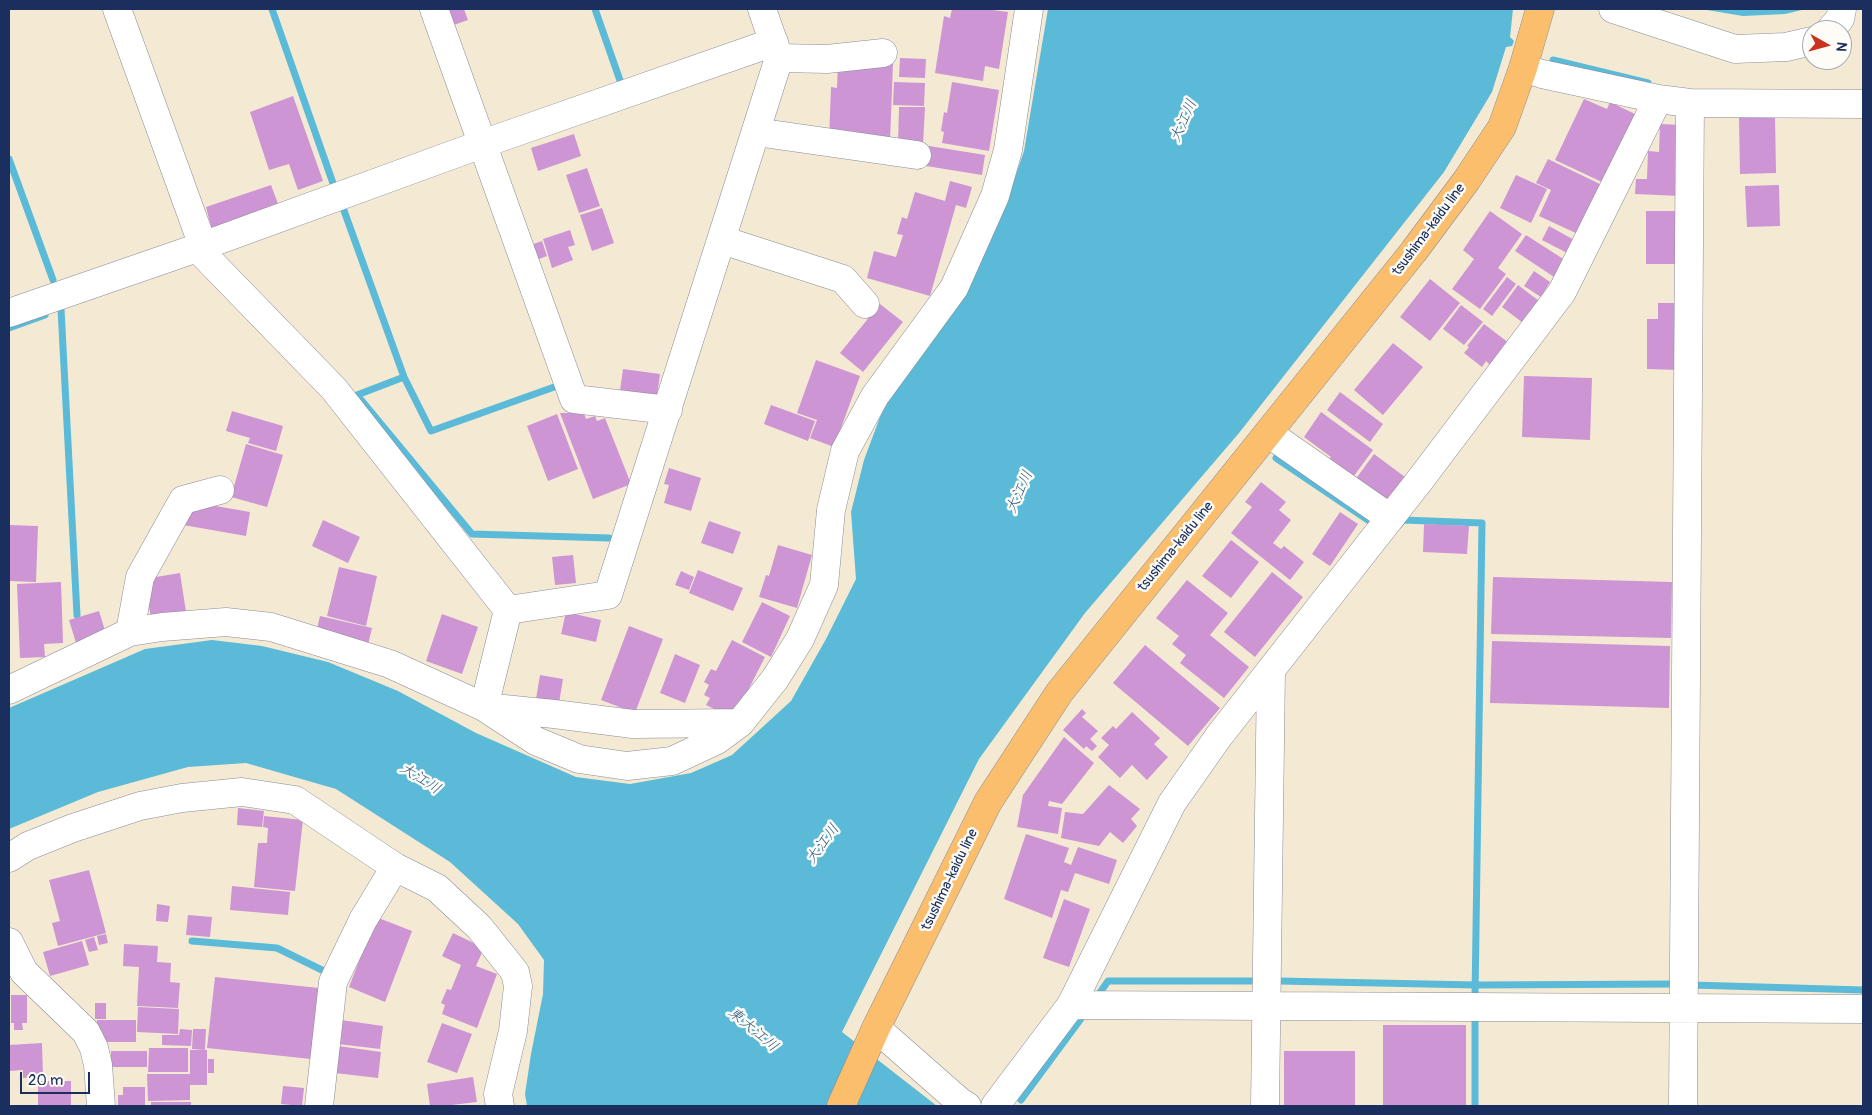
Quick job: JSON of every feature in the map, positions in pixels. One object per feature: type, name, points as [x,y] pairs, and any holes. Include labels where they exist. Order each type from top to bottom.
[{"type":"main road","name":"tsushima-kaidu line","points":[[841,1106],[988,802],[1059,693],[1414,251],[1466,181],[1502,127],[1523,68],[1540,9]]},
{"type":"street","points":[[117,9],[200,247],[334,389],[508,610]]},
{"type":"street","points":[[434,9],[574,399],[668,410]]},
{"type":"street","points":[[508,610],[608,595],[756,132],[777,50],[762,9]]},
{"type":"street","points":[[9,690],[130,632],[226,622],[271,627],[390,664],[484,707],[536,742],[579,759],[627,766],[672,761],[717,740],[740,723],[775,679],[800,639],[824,585],[831,510],[845,451],[875,396],[954,288],[995,196],[1008,150],[1029,9]]},
{"type":"street","points":[[1613,9],[1734,49],[1786,47],[1802,43]]},
{"type":"street","points":[[9,313],[200,247],[482,144],[777,50],[827,59],[883,53]]},
{"type":"street","points":[[1523,68],[1542,74],[1658,99],[1690,103],[1863,104]]},
{"type":"street","points":[[995,1106],[1071,1005],[1172,804],[1220,736],[1390,518],[1562,292],[1658,99]]},
{"type":"street","points":[[1683,1106],[1690,103]]},
{"type":"street","points":[[756,132],[917,155]]},
{"type":"street","points":[[722,240],[843,279],[865,304]]},
{"type":"street","points":[[1268,433],[1390,518]]},
{"type":"street","points":[[130,632],[140,577],[183,500],[220,490]]},
{"type":"street","points":[[484,707],[508,610]]},
{"type":"street","points":[[1265,1106],[1271,670]]},
{"type":"street","points":[[484,707],[633,724],[740,723]]},
{"type":"street","points":[[9,858],[28,846],[73,828],[140,806],[182,798],[242,792],[295,800],[395,867],[437,888],[479,927],[515,972],[518,986],[513,1031],[498,1094],[500,1106]]},
{"type":"street","points":[[319,1106],[333,982],[363,920],[395,867]]},
{"type":"street","points":[[9,942],[24,972],[86,1032],[94,1048],[98,1065],[101,1106]]},
{"type":"street","points":[[1071,1005],[1863,1009]]},
{"type":"street","points":[[874,1035],[967,1106]]},
{"type":"water","points":[[1048,9],[1513,9],[1510,37],[1514,41],[1512,46],[1506,47],[1492,92],[1444,172],[1239,433],[1085,613],[979,759],[842,1032],[937,1106],[527,1106],[525,1094],[543,994],[544,960],[518,924],[450,862],[336,789],[246,763],[188,767],[98,792],[9,829],[9,708],[145,649],[212,640],[262,646],[328,662],[398,691],[476,733],[576,777],[630,784],[691,773],[732,755],[791,701],[826,639],[856,579],[851,512],[864,460],[883,409],[1010,192],[1024,151]]},
{"type":"water","points":[[1701,9],[1806,9],[1785,14],[1743,16]]},
{"type":"building","points":[[441,9],[464,9],[468,20],[448,27]]},
{"type":"building","points":[[952,9],[985,9],[1008,12],[999,69],[985,66],[983,81],[935,73],[944,16],[950,18]]},
{"type":"building","points":[[900,58],[926,59],[925,78],[899,77]]},
{"type":"building","points":[[838,61],[893,63],[890,142],[829,140],[831,87],[837,88]]},
{"type":"building","points":[[894,82],[925,83],[924,106],[893,105]]},
{"type":"building","points":[[952,82],[999,90],[989,151],[942,143],[944,132],[941,131],[944,112],[947,113]]},
{"type":"building","points":[[293,96],[323,181],[298,190],[289,164],[269,170],[250,112]]},
{"type":"building","points":[[1584,99],[1607,109],[1610,102],[1635,114],[1604,183],[1555,160]]},
{"type":"building","points":[[899,107],[925,107],[923,145],[898,144]]},
{"type":"building","points":[[1775,116],[1776,173],[1740,174],[1739,117]]},
{"type":"building","points":[[1660,124],[1684,125],[1681,196],[1635,194],[1636,179],[1647,179],[1648,151],[1659,152]]},
{"type":"building","points":[[574,134],[581,156],[538,171],[531,148]]},
{"type":"building","points":[[923,145],[985,155],[982,175],[920,165]]},
{"type":"building","points":[[1548,159],[1604,186],[1580,235],[1539,216],[1551,190],[1536,183]]},
{"type":"building","points":[[587,168],[600,206],[579,213],[566,175]]},
{"type":"building","points":[[1516,175],[1547,189],[1531,223],[1500,208]]},
{"type":"building","points":[[950,181],[972,187],[966,208],[956,205],[930,296],[867,278],[874,251],[896,257],[903,235],[897,234],[902,217],[907,219],[915,192],[945,201]]},
{"type":"building","points":[[271,185],[280,209],[213,234],[206,207]]},
{"type":"building","points":[[1779,185],[1780,226],[1747,227],[1745,186]]},
{"type":"building","points":[[602,208],[614,243],[592,251],[580,215]]},
{"type":"building","points":[[1490,211],[1522,234],[1498,268],[1506,274],[1480,309],[1452,289],[1474,259],[1463,250]]},
{"type":"building","points":[[1646,211],[1683,211],[1682,264],[1646,264]]},
{"type":"building","points":[[1549,226],[1576,241],[1569,254],[1542,240]]},
{"type":"building","points":[[570,230],[575,245],[568,247],[573,260],[552,268],[543,239]]},
{"type":"building","points":[[1526,235],[1568,262],[1557,279],[1515,251]]},
{"type":"building","points":[[542,241],[547,256],[534,261],[528,246]]},
{"type":"building","points":[[1534,271],[1550,282],[1541,297],[1524,286]]},
{"type":"building","points":[[1507,277],[1516,284],[1492,316],[1483,309]]},
{"type":"building","points":[[1430,279],[1460,303],[1430,341],[1400,317]]},
{"type":"building","points":[[1518,285],[1543,304],[1527,326],[1502,307]]},
{"type":"building","points":[[1658,303],[1681,303],[1680,370],[1647,369],[1647,319],[1658,319]]},
{"type":"building","points":[[880,304],[903,322],[863,372],[840,353]]},
{"type":"building","points":[[1461,305],[1483,322],[1464,345],[1443,329]]},
{"type":"building","points":[[1484,324],[1509,343],[1491,366],[1486,361],[1482,367],[1464,353],[1469,347],[1467,346]]},
{"type":"building","points":[[1393,343],[1423,367],[1383,415],[1354,390]]},
{"type":"building","points":[[816,360],[860,376],[834,447],[810,438],[817,420],[797,413]]},
{"type":"building","points":[[623,369],[660,374],[656,404],[619,398]]},
{"type":"building","points":[[1524,376],[1592,378],[1590,440],[1522,437]]},
{"type":"building","points":[[1340,392],[1383,424],[1370,442],[1327,410]]},
{"type":"building","points":[[771,405],[815,421],[808,441],[764,424]]},
{"type":"building","points":[[232,411],[283,426],[276,451],[248,443],[250,438],[226,431]]},
{"type":"building","points":[[1321,412],[1373,450],[1351,480],[1327,462],[1331,457],[1304,437]]},
{"type":"building","points":[[560,413],[584,413],[586,419],[595,416],[597,421],[605,418],[631,484],[593,499]]},
{"type":"building","points":[[557,414],[578,469],[548,481],[527,426]]},
{"type":"building","points":[[246,444],[283,455],[267,507],[231,497]]},
{"type":"building","points":[[1374,454],[1405,477],[1383,507],[1352,484]]},
{"type":"building","points":[[669,468],[701,478],[691,511],[664,503],[669,485],[664,484]]},
{"type":"building","points":[[1261,482],[1286,502],[1279,510],[1291,520],[1273,543],[1281,549],[1284,546],[1304,562],[1290,580],[1231,533],[1252,507],[1245,502]]},
{"type":"building","points":[[187,501],[250,512],[246,536],[183,525]]},
{"type":"building","points":[[1340,512],[1358,524],[1330,566],[1312,554]]},
{"type":"building","points":[[323,520],[360,537],[348,563],[312,546]]},
{"type":"building","points":[[709,521],[741,532],[733,554],[701,543]]},
{"type":"building","points":[[1424,524],[1469,526],[1467,554],[1423,552]]},
{"type":"building","points":[[9,525],[38,526],[36,582],[9,581]]},
{"type":"building","points":[[1231,540],[1259,562],[1231,598],[1202,576]]},
{"type":"building","points":[[778,545],[812,555],[797,608],[759,597],[766,575],[769,576]]},
{"type":"building","points":[[573,555],[576,583],[555,585],[552,557]]},
{"type":"building","points":[[339,567],[377,576],[366,626],[327,616]]},
{"type":"building","points":[[698,570],[743,588],[733,611],[689,593]]},
{"type":"building","points":[[681,571],[694,577],[689,590],[675,585]]},
{"type":"building","points":[[1272,572],[1303,597],[1255,657],[1224,632]]},
{"type":"building","points":[[180,573],[186,612],[151,618],[144,579]]},
{"type":"building","points":[[1493,577],[1672,582],[1671,638],[1491,634]]},
{"type":"building","points":[[1187,580],[1228,613],[1210,635],[1249,667],[1224,698],[1180,663],[1186,655],[1172,644],[1179,636],[1156,618]]},
{"type":"building","points":[[61,582],[63,643],[44,644],[45,657],[20,658],[17,584]]},
{"type":"building","points":[[762,602],[790,616],[771,657],[742,642]]},
{"type":"building","points":[[99,611],[106,634],[76,643],[69,620]]},
{"type":"building","points":[[566,612],[601,620],[596,642],[561,634]]},
{"type":"building","points":[[442,614],[478,627],[462,674],[426,661]]},
{"type":"building","points":[[320,616],[372,628],[367,649],[315,637]]},
{"type":"building","points":[[629,626],[663,639],[635,713],[601,700]]},
{"type":"building","points":[[732,640],[765,657],[737,712],[729,716],[706,705],[710,698],[704,695],[709,685],[704,682],[711,669],[716,671]]},
{"type":"building","points":[[1492,641],[1670,646],[1669,708],[1490,703]]},
{"type":"building","points":[[1145,645],[1220,708],[1188,746],[1113,683]]},
{"type":"building","points":[[675,654],[700,665],[685,703],[660,693]]},
{"type":"building","points":[[540,675],[563,679],[558,709],[535,705]]},
{"type":"building","points":[[1082,709],[1086,713],[1082,717],[1098,731],[1090,739],[1097,746],[1092,751],[1086,746],[1084,749],[1063,730]]},
{"type":"building","points":[[1132,712],[1160,738],[1154,744],[1168,757],[1147,780],[1132,765],[1120,778],[1098,757],[1109,745],[1101,738],[1113,726],[1116,729]]},
{"type":"building","points":[[1064,737],[1094,763],[1062,804],[1049,801],[1048,806],[1062,808],[1058,834],[1017,827],[1023,795]]},
{"type":"building","points":[[1109,785],[1140,809],[1131,819],[1137,826],[1123,843],[1110,832],[1099,846],[1061,838],[1065,812],[1083,814]]},
{"type":"building","points":[[238,808],[264,811],[262,827],[237,825]]},
{"type":"building","points":[[264,816],[303,820],[295,891],[254,887],[258,843],[267,843],[268,828],[263,827]]},
{"type":"building","points":[[1026,834],[1069,848],[1064,862],[1071,865],[1078,847],[1117,860],[1109,884],[1075,873],[1068,892],[1061,890],[1052,918],[1004,899]]},
{"type":"building","points":[[89,870],[106,933],[58,946],[52,923],[60,921],[49,880]]},
{"type":"building","points":[[232,886],[290,892],[288,915],[230,910]]},
{"type":"building","points":[[1064,899],[1090,909],[1069,967],[1043,958]]},
{"type":"building","points":[[157,904],[170,906],[168,922],[156,921]]},
{"type":"building","points":[[188,915],[212,917],[210,937],[186,935]]},
{"type":"building","points":[[376,917],[412,931],[385,1002],[349,987]]},
{"type":"building","points":[[453,933],[484,948],[476,966],[497,974],[477,1028],[442,1014],[445,1005],[441,1003],[447,989],[451,990],[461,965],[442,956]]},
{"type":"building","points":[[106,934],[108,943],[99,945],[97,936]]},
{"type":"building","points":[[94,937],[98,950],[89,952],[85,940]]},
{"type":"building","points":[[82,941],[89,965],[50,976],[43,952]]},
{"type":"building","points":[[124,944],[158,946],[157,962],[171,963],[170,982],[180,983],[178,1008],[137,1006],[139,967],[123,966]]},
{"type":"building","points":[[215,977],[319,988],[311,1059],[207,1048]]},
{"type":"building","points":[[11,995],[27,995],[27,1023],[22,1023],[23,1030],[14,1030],[14,1023],[11,1023]]},
{"type":"building","points":[[95,1003],[106,1003],[106,1019],[95,1019]]},
{"type":"building","points":[[138,1007],[179,1009],[178,1034],[137,1032]]},
{"type":"building","points":[[97,1020],[136,1020],[136,1042],[97,1042]]},
{"type":"building","points":[[341,1020],[383,1026],[380,1049],[338,1044]]},
{"type":"building","points":[[442,1023],[472,1034],[457,1073],[427,1062]]},
{"type":"building","points":[[1383,1025],[1466,1025],[1466,1106],[1383,1106]]},
{"type":"building","points":[[180,1029],[192,1030],[191,1046],[162,1045],[162,1035],[179,1035]]},
{"type":"building","points":[[193,1029],[206,1029],[205,1050],[192,1049]]},
{"type":"building","points":[[42,1043],[43,1077],[23,1078],[23,1070],[9,1071],[9,1045]]},
{"type":"building","points":[[338,1046],[381,1052],[378,1078],[335,1073]]},
{"type":"building","points":[[149,1048],[188,1048],[188,1072],[148,1072]]},
{"type":"building","points":[[190,1050],[207,1050],[207,1085],[190,1085],[190,1100],[148,1101],[147,1074],[190,1074]]},
{"type":"building","points":[[111,1051],[147,1051],[147,1067],[111,1067]]},
{"type":"building","points":[[1284,1051],[1355,1051],[1355,1106],[1284,1106]]},
{"type":"building","points":[[208,1059],[214,1059],[214,1073],[208,1073]]},
{"type":"building","points":[[473,1077],[477,1102],[430,1106],[427,1084]]},
{"type":"building","points":[[38,1081],[71,1081],[71,1106],[38,1106]]},
{"type":"building","points":[[283,1086],[304,1088],[302,1106],[281,1104]]},
{"type":"building","points":[[123,1087],[145,1087],[145,1106],[118,1106],[118,1095],[123,1095]]},
{"type":"building","points":[[151,1102],[191,1102],[191,1106],[151,1106]]},
{"type":"waterway","points":[[272,9],[335,189]]},
{"type":"waterway","points":[[595,9],[623,89]]},
{"type":"waterway","points":[[1553,60],[1648,83]]},
{"type":"waterway","points":[[9,159],[53,280]]},
{"type":"waterway","points":[[342,205],[404,377],[431,431],[557,386]]},
{"type":"waterway","points":[[61,309],[77,615]]},
{"type":"waterway","points":[[9,328],[45,315]]},
{"type":"waterway","points":[[404,377],[357,395],[472,534],[609,538]]},
{"type":"waterway","points":[[1276,458],[1368,520]]},
{"type":"waterway","points":[[1399,525],[1403,520],[1482,523],[1475,997]]},
{"type":"waterway","points":[[192,941],[277,948],[326,972],[325,976]]},
{"type":"waterway","points":[[1099,994],[1108,981],[1257,981]]},
{"type":"waterway","points":[[1278,981],[1476,985],[1673,984]]},
{"type":"waterway","points":[[1692,985],[1863,990]]},
{"type":"waterway","points":[[1021,1100],[1083,1016]]},
{"type":"waterway","points":[[1475,1018],[1475,1106]]},
{"type":"water label","name":"大江川","points":[[1184,121]]},
{"type":"water label","name":"大江川","points":[[1020,492]]},
{"type":"water label","name":"大江川","points":[[420,779]]},
{"type":"water label","name":"大江川","points":[[823,844]]},
{"type":"water label","name":"東大江川","points":[[753,1030]]}]
